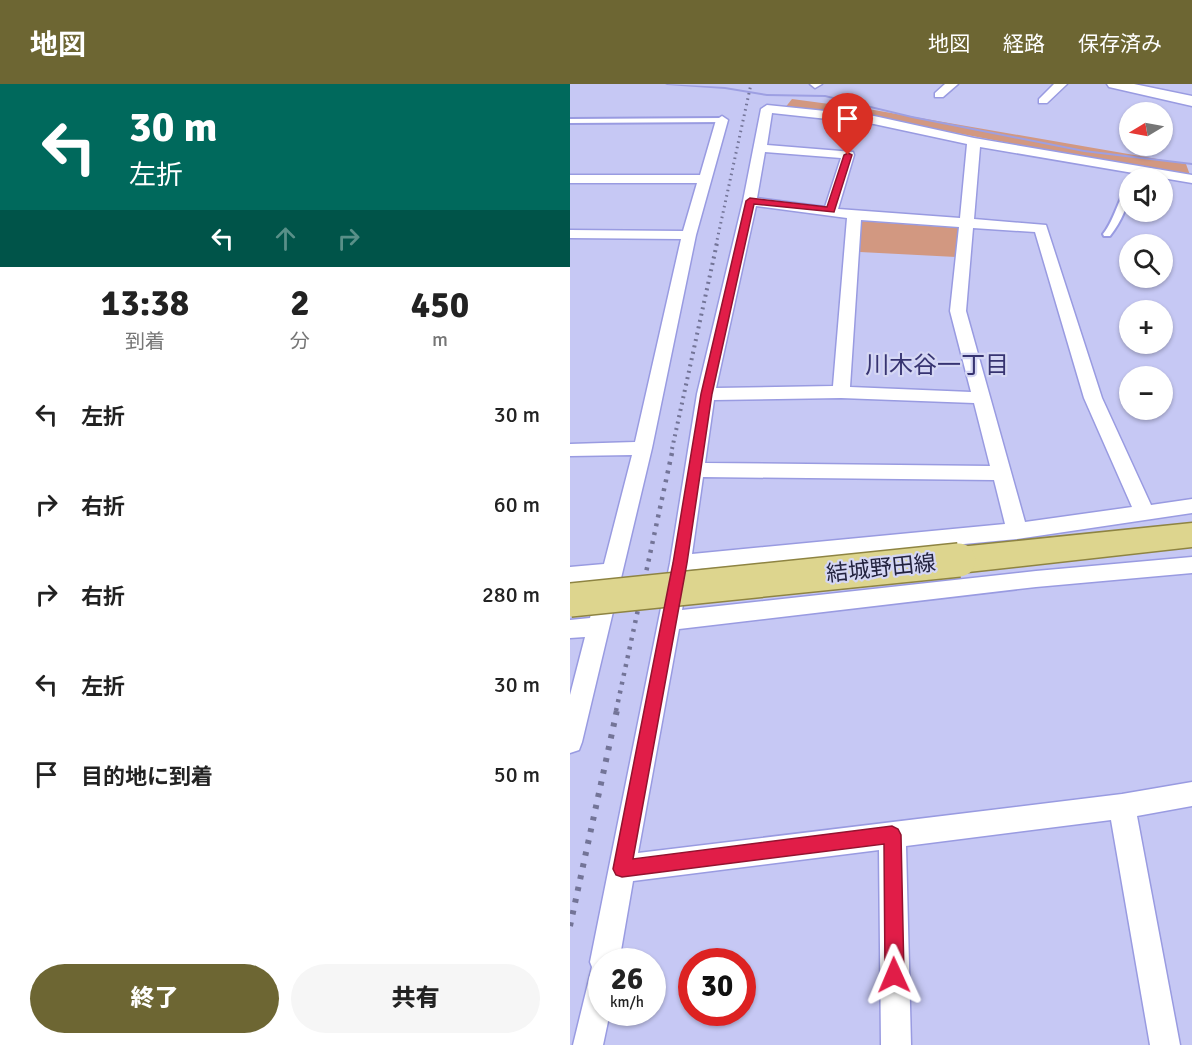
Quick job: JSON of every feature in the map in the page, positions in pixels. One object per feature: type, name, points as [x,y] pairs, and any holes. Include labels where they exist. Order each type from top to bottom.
[{"type":"main road","name":"結城野田線","points":[[570,600],[1192,535]]},
{"type":"street","points":[[939,95],[952,84]]},
{"type":"street","points":[[1043,101],[1061,84]]},
{"type":"street","points":[[1114,84],[1192,101]]},
{"type":"street","points":[[607,948],[680,563],[706,394],[750,201],[767,109],[874,120],[1119,172]]},
{"type":"street","points":[[570,742],[643,448],[689,235],[722,120]]},
{"type":"street","points":[[974,142],[968,225],[958,311],[1017,531]]},
{"type":"street","points":[[759,148],[848,155],[831,210]]},
{"type":"street","points":[[1173,177],[1192,178]]},
{"type":"street","points":[[570,179],[704,179]]},
{"type":"street","points":[[750,201],[831,210],[854,215],[968,225],[1041,228],[1093,398],[1144,512]]},
{"type":"street","points":[[841,392],[854,215]]},
{"type":"street","points":[[570,234],[689,235]]},
{"type":"street","points":[[706,394],[841,392],[981,398]]},
{"type":"street","points":[[570,450],[643,448]]},
{"type":"street","points":[[695,470],[1002,473]]},
{"type":"street","points":[[680,563],[1017,531],[1192,506]]},
{"type":"street","points":[[669,621],[1036,579],[1192,565]]},
{"type":"street","points":[[570,575],[612,571]]},
{"type":"street","points":[[570,629],[598,626]]},
{"type":"street","points":[[622,869],[1122,806],[1192,794]]},
{"type":"street","points":[[1122,806],[1165,1045]]},
{"type":"street","points":[[892,835],[896,1045]]},
{"type":"street","points":[[588,1045],[592,1026]]},
{"type":"lane","points":[[570,121],[722,120]]},
{"type":"lane","points":[[1107,234],[1117,224],[1119,211]]},
{"type":"shaded area","points":[[792,99],[874,110],[1119,152],[1119,156],[1140,156],[1186,164],[1191,178],[1173,175],[1173,168],[1139,168],[852,113],[800,108],[784,109]]},
{"type":"shaded area","points":[[859,221],[959,228],[956,257],[860,252]]},
{"type":"waterway","points":[[667,84],[725,88],[767,95],[825,96],[912,117],[1084,151],[1192,164]]},
{"type":"railway","points":[[716,245],[751,84]]},
{"type":"railway","points":[[672,449],[717,243]]},
{"type":"railway","points":[[616,711],[673,448]]},
{"type":"railway","points":[[570,926],[617,710]]},
{"type":"district","name":"川木谷一丁目","points":[[937,365]]},
{"type":"route","points":[[848,155],[831,210],[750,201],[706,394],[680,563],[622,869],[892,835],[894,975]]}]
